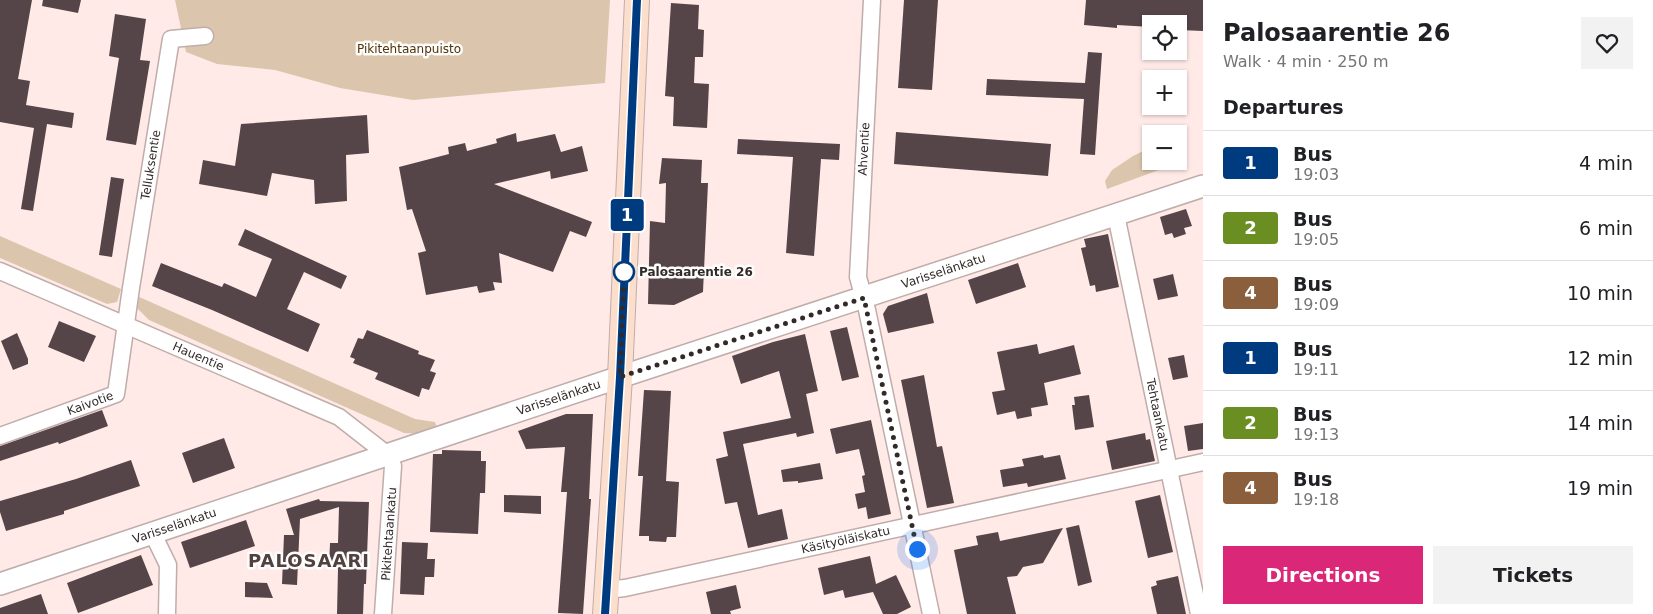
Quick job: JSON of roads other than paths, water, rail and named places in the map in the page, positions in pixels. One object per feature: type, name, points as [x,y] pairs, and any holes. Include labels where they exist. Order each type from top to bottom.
[{"type":"main road","points":[[605,614],[620,377],[637,0]]},
{"type":"street","name":"Ahventie","points":[[872,0],[858,277],[931,614]]},
{"type":"street","name":"Telluksentie","points":[[126,326],[170,39],[205,36]]},
{"type":"street","name":"Varisselänkatu","points":[[0,584],[389,456],[620,377],[1203,186]]},
{"type":"street","name":"Tehtaankatu","points":[[1116,215],[1199,614]]},
{"type":"street","name":"Hauentie","points":[[0,271],[339,416],[389,456]]},
{"type":"street","name":"Kaivotie","points":[[0,436],[116,394],[126,326]]},
{"type":"street","name":"Pikitehtaankatu","points":[[383,614],[393,466],[389,456]]},
{"type":"street","name":"Käsityöläiskatu","points":[[606,590],[625,588],[1203,462]]},
{"type":"street","points":[[153,534],[168,565],[166,614]]},
{"type":"place","name":"Palosaarentie 26","points":[[624,272]]},
{"type":"district","name":"PALOSAARI","points":[[309,560]]},
{"type":"park label","name":"Pikitehtaanpuisto","points":[[409,49]]}]
